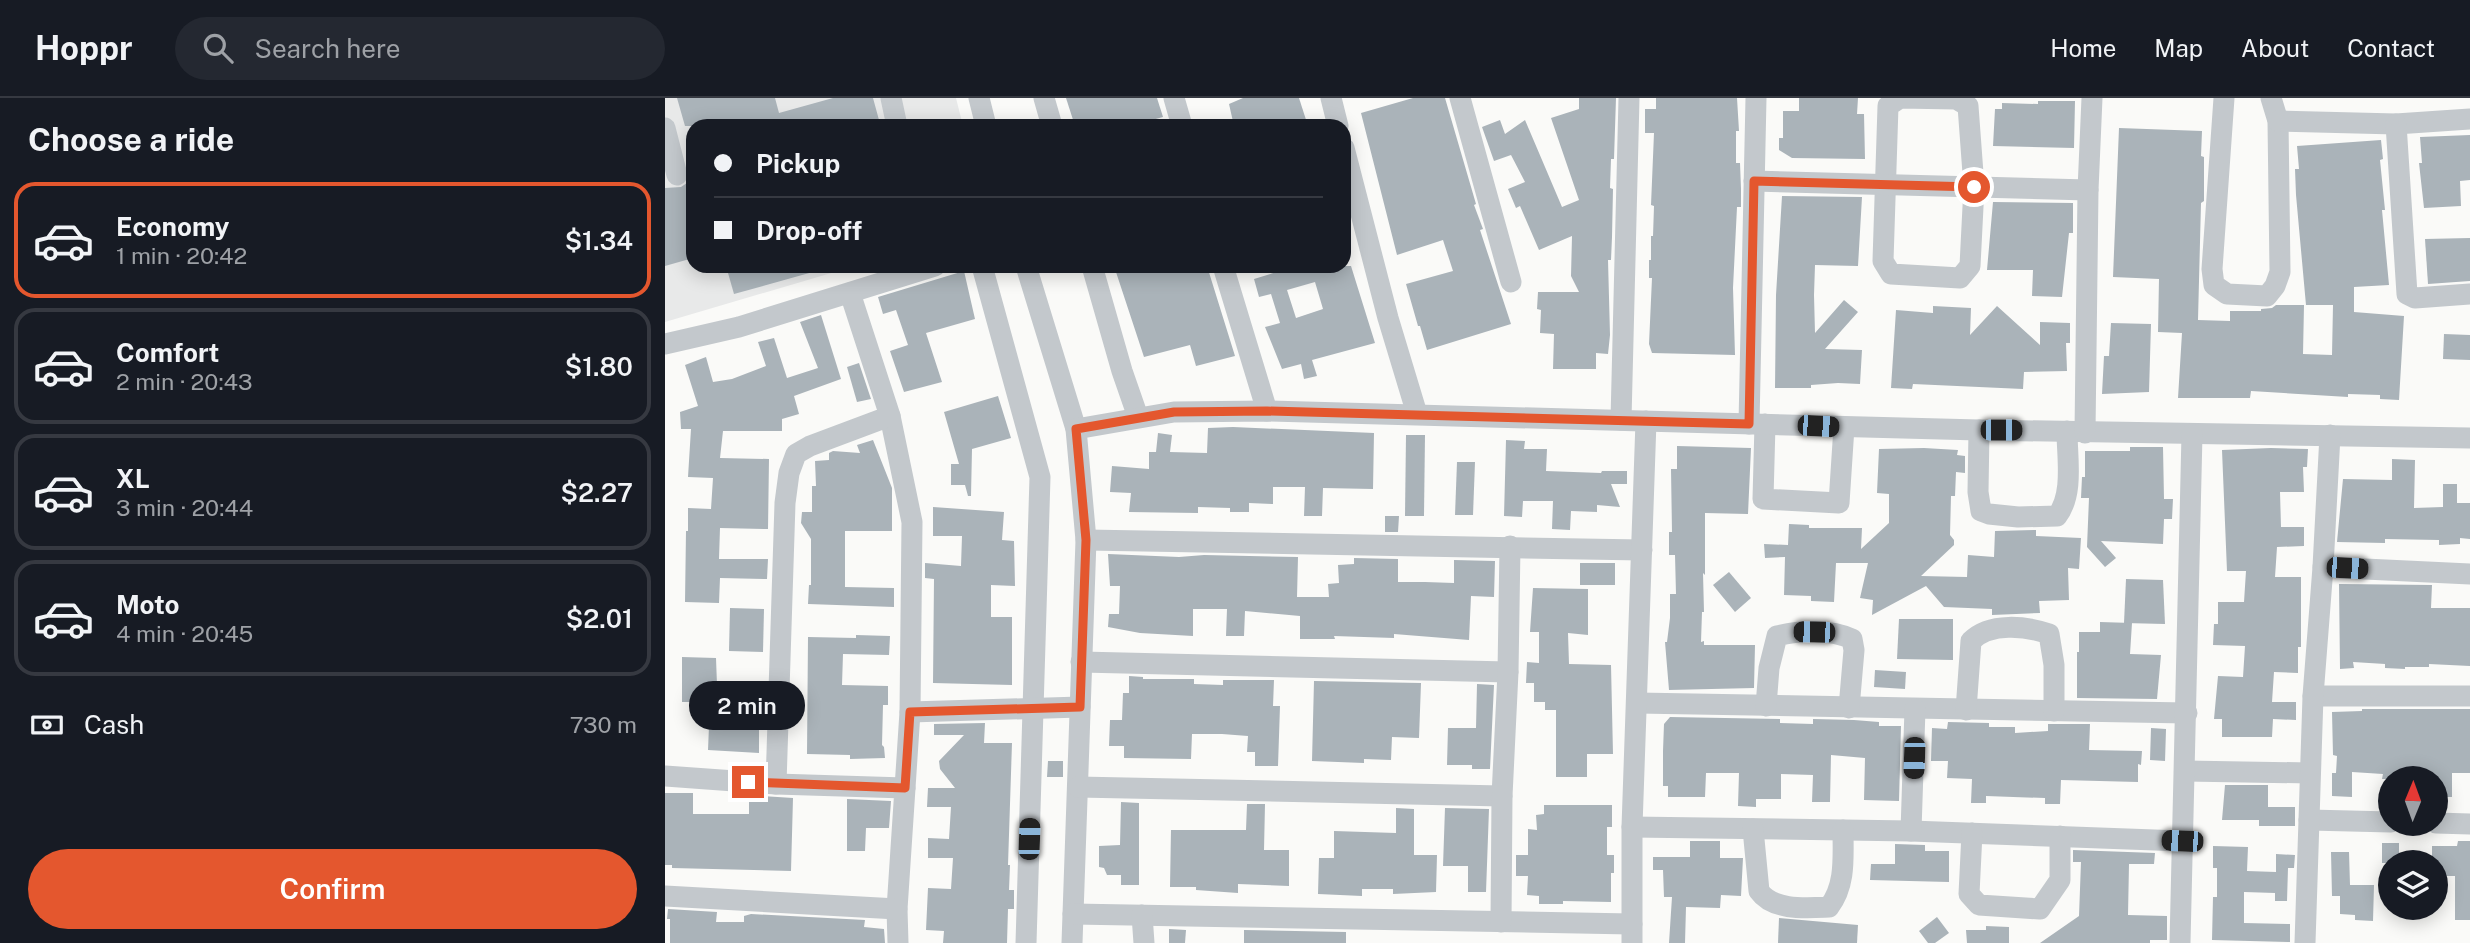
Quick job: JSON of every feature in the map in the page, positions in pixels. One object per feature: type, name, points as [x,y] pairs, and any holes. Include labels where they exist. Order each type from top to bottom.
[{"type":"street","points":[[891,98],[896,119]]},
{"type":"street","points":[[979,98],[984,119]]},
{"type":"street","points":[[1044,98],[1050,119]]},
{"type":"street","points":[[1174,98],[1180,119]]},
{"type":"street","points":[[1331,98],[1336,119]]},
{"type":"street","points":[[1460,98],[1511,282]]},
{"type":"street","points":[[1621,420],[1629,98]]},
{"type":"street","points":[[1756,98],[1754,181],[1757,424],[1763,499],[1839,503],[1844,427]]},
{"type":"street","points":[[1900,98],[1956,99],[1968,106],[1974,187],[1970,266],[1959,278],[1891,274],[1883,261],[1888,106],[1900,98]]},
{"type":"street","points":[[1979,430],[1978,492],[1981,511],[2042,518],[2057,516],[2064,507],[2076,431],[2092,98]]},
{"type":"street","points":[[2224,98],[2214,285],[2227,295],[2267,296],[2275,286],[2280,272],[2278,121],[2271,98]]},
{"type":"street","points":[[2278,121],[2396,124],[2470,119]]},
{"type":"street","points":[[2396,124],[2407,294],[2415,298],[2470,294]]},
{"type":"street","points":[[665,128],[678,175]]},
{"type":"street","points":[[1351,175],[1388,318],[1417,415]]},
{"type":"street","points":[[1754,181],[2088,190]]},
{"type":"street","points":[[862,273],[860,290],[912,522],[910,712],[897,909],[898,943]]},
{"type":"street","points":[[665,344],[739,327],[913,273]]},
{"type":"street","points":[[984,273],[1040,477],[1027,943]]},
{"type":"street","points":[[1028,273],[1076,429],[1086,540],[1072,943]]},
{"type":"street","points":[[1094,273],[1138,417]]},
{"type":"street","points":[[1225,273],[1267,411]]},
{"type":"street","points":[[1076,429],[1174,412],[1267,411],[1844,427],[2470,438]]},
{"type":"street","points":[[776,784],[784,516],[789,473],[796,454],[810,446],[890,416]]},
{"type":"street","points":[[1073,915],[1501,922],[1632,934],[1632,827],[1646,421]]},
{"type":"street","points":[[2180,943],[2192,434]]},
{"type":"street","points":[[2305,943],[2313,696],[2330,435]]},
{"type":"street","points":[[1086,540],[1642,550]]},
{"type":"street","points":[[1501,922],[1510,546]]},
{"type":"street","points":[[2323,567],[2470,574]]},
{"type":"street","points":[[1966,710],[1971,641],[1978,634],[2000,628],[2035,629],[2049,634],[2054,666],[2054,711]]},
{"type":"street","points":[[1766,706],[1769,668],[1777,636],[1792,632],[1814,632],[1842,634],[1851,639],[1854,650],[1849,708]]},
{"type":"street","points":[[1081,662],[1508,672]]},
{"type":"street","points":[[2313,696],[2470,696]]},
{"type":"street","points":[[1637,703],[2187,713]]},
{"type":"street","points":[[910,712],[1080,707]]},
{"type":"street","points":[[1911,831],[1915,709]]},
{"type":"street","points":[[2185,771],[2310,773]]},
{"type":"street","points":[[665,776],[776,784],[905,788]]},
{"type":"street","points":[[1078,787],[1502,796]]},
{"type":"street","points":[[2309,820],[2378,822]]},
{"type":"street","points":[[2448,823],[2470,824]]},
{"type":"street","points":[[1632,827],[1911,831],[2182,841]]},
{"type":"street","points":[[1753,829],[1759,891],[1765,899],[1781,905],[1812,908],[1829,907],[1838,895],[1843,861],[1843,830]]},
{"type":"street","points":[[1972,833],[1969,894],[1979,905],[2040,909],[2060,880],[2060,836]]},
{"type":"street","points":[[665,897],[897,909]]},
{"type":"street","points":[[1142,915],[1144,943]]},
{"type":"shaded area","points":[[665,98],[956,98],[961,119],[686,119],[686,273],[831,273],[665,322]]},
{"type":"building","points":[[677,98],[775,98],[779,113],[833,98],[873,98],[879,119],[686,119],[685,126]]},
{"type":"building","points":[[1066,98],[1157,98],[1163,117],[1156,119],[1073,119]]},
{"type":"building","points":[[1243,98],[1299,98],[1306,119],[1232,119],[1229,104]]},
{"type":"building","points":[[1413,98],[1445,98],[1483,229],[1480,230],[1511,324],[1427,350],[1406,284],[1453,271],[1443,240],[1397,255],[1361,113]]},
{"type":"building","points":[[1579,98],[1616,98],[1610,188],[1613,189],[1611,260],[1608,260],[1610,335],[1608,354],[1596,353],[1596,369],[1553,369],[1554,334],[1540,333],[1541,310],[1537,309],[1538,292],[1579,292],[1571,276],[1572,236],[1539,250],[1520,206],[1516,208],[1508,189],[1525,182],[1511,155],[1494,161],[1482,127],[1500,120],[1505,134],[1525,120],[1562,207],[1579,200],[1551,118],[1579,109]]},
{"type":"building","points":[[1656,98],[1737,98],[1739,131],[1736,131],[1736,163],[1740,163],[1741,207],[1737,207],[1733,288],[1735,355],[1652,353],[1649,344],[1654,133],[1645,133],[1645,109],[1656,109]]},
{"type":"building","points":[[1799,98],[1858,98],[1857,114],[1864,114],[1865,159],[1792,158],[1779,150],[1779,138],[1783,138],[1783,111],[1799,111]]},
{"type":"building","points":[[2038,101],[2075,101],[2074,148],[1993,146],[1995,109],[2002,109],[2002,103],[2038,104]]},
{"type":"building","points":[[2119,128],[2202,131],[2204,201],[2201,203],[2198,320],[2230,321],[2230,311],[2261,311],[2276,305],[2304,305],[2303,354],[2332,355],[2333,305],[2306,305],[2296,195],[2295,169],[2299,169],[2297,146],[2381,140],[2383,159],[2380,160],[2385,210],[2382,210],[2389,285],[2354,287],[2354,312],[2404,316],[2399,400],[2380,399],[2380,395],[2348,394],[2348,397],[2251,391],[2250,398],[2178,398],[2182,333],[2158,332],[2159,279],[2113,277]]},
{"type":"building","points":[[2470,135],[2470,180],[2460,181],[2461,206],[2424,208],[2419,163],[2422,163],[2420,137]]},
{"type":"building","points":[[686,184],[686,260],[665,266],[665,188],[681,187]]},
{"type":"building","points":[[1782,196],[1862,197],[1858,266],[1815,265],[1814,295],[1815,333],[1844,300],[1858,312],[1825,349],[1862,350],[1860,384],[1775,388],[1776,295]]},
{"type":"building","points":[[1993,202],[2073,203],[2073,233],[2069,233],[2062,297],[2032,296],[2033,270],[1987,270]]},
{"type":"building","points":[[2470,238],[2470,281],[2428,284],[2425,239]]},
{"type":"building","points":[[1351,266],[1375,343],[1312,360],[1317,376],[1304,379],[1301,364],[1282,369],[1265,327],[1280,323],[1271,294],[1259,297],[1254,279],[1273,273],[1351,273]],"holes":[[[1315,282],[1323,309],[1296,318],[1287,290]]]},
{"type":"building","points":[[728,273],[809,273],[734,294]]},
{"type":"building","points":[[964,273],[975,319],[926,333],[942,382],[904,392],[890,351],[908,345],[896,310],[883,314],[878,297]]},
{"type":"building","points":[[1116,273],[1209,273],[1235,356],[1196,366],[1190,345],[1144,357]]},
{"type":"building","points":[[1933,306],[1971,308],[1970,335],[1997,306],[2040,345],[2040,322],[2070,323],[2070,343],[2066,343],[2067,371],[2024,372],[2023,389],[1913,384],[1912,389],[1891,388],[1896,310],[1933,313]]},
{"type":"building","points":[[821,315],[841,379],[794,396],[799,414],[782,419],[782,431],[723,431],[720,458],[769,459],[768,529],[720,528],[719,559],[768,559],[767,579],[720,578],[719,603],[685,602],[688,508],[711,509],[713,478],[688,477],[691,429],[681,429],[680,412],[698,406],[685,365],[706,357],[713,382],[732,379],[766,366],[758,342],[774,338],[787,378],[818,368],[800,322]]},
{"type":"building","points":[[2111,323],[2151,324],[2149,392],[2102,394],[2104,356],[2109,356]]},
{"type":"building","points":[[2444,334],[2470,335],[2470,360],[2443,359]]},
{"type":"building","points":[[859,363],[871,399],[857,402],[847,367]]},
{"type":"building","points":[[998,396],[1011,438],[972,449],[971,496],[968,496],[965,485],[951,485],[951,464],[959,464],[944,412]]},
{"type":"building","points":[[1208,428],[1374,433],[1373,489],[1323,488],[1322,516],[1304,516],[1305,487],[1273,487],[1273,504],[1249,503],[1249,512],[1230,512],[1230,508],[1198,507],[1198,513],[1129,512],[1131,493],[1110,492],[1112,466],[1149,469],[1149,452],[1156,452],[1158,433],[1172,435],[1170,452],[1207,453]]},
{"type":"building","points":[[1406,435],[1425,435],[1424,516],[1405,516]]},
{"type":"building","points":[[873,440],[892,488],[892,531],[845,531],[845,587],[894,588],[894,607],[808,604],[811,585],[811,539],[801,523],[802,512],[812,512],[812,486],[816,486],[815,461],[829,460],[829,453],[833,451],[860,453],[857,445]]},
{"type":"building","points":[[1506,440],[1525,441],[1524,449],[1547,449],[1546,471],[1627,471],[1627,484],[1611,484],[1620,507],[1597,505],[1597,512],[1571,511],[1570,530],[1552,529],[1553,501],[1523,501],[1522,517],[1504,516]]},
{"type":"building","points":[[1677,446],[1751,448],[1748,514],[1705,513],[1701,642],[1704,641],[1704,645],[1755,645],[1754,688],[1669,690],[1665,642],[1670,618],[1670,594],[1676,594],[1675,555],[1669,555],[1669,532],[1672,532],[1671,469],[1677,469]]},
{"type":"building","points":[[2130,447],[2163,447],[2164,499],[2173,499],[2172,519],[2164,519],[2163,544],[2101,541],[2116,558],[2105,567],[2087,547],[2089,498],[2081,498],[2082,477],[2085,477],[2085,451],[2130,451]]},
{"type":"building","points":[[1879,449],[1958,450],[1957,455],[1965,456],[1965,473],[1956,472],[1955,496],[1951,496],[1950,535],[1954,545],[1921,576],[1967,577],[1968,555],[1994,557],[1995,531],[2036,530],[2036,536],[2081,538],[2079,569],[2068,568],[2069,600],[2039,601],[2040,613],[1992,615],[1992,609],[1944,607],[1926,586],[1872,615],[1873,600],[1860,598],[1868,563],[1836,563],[1834,602],[1811,601],[1811,596],[1784,595],[1785,557],[1765,558],[1764,544],[1788,545],[1789,524],[1809,525],[1809,528],[1862,528],[1861,549],[1889,523],[1889,494],[1877,493]]},
{"type":"building","points":[[2308,449],[2307,467],[2303,467],[2304,492],[2280,492],[2281,527],[2304,527],[2304,546],[2277,547],[2275,577],[2301,577],[2301,647],[2298,647],[2298,673],[2274,672],[2272,702],[2296,702],[2296,720],[2273,719],[2272,737],[2222,737],[2222,719],[2214,719],[2218,676],[2243,677],[2245,646],[2213,645],[2214,624],[2218,624],[2218,602],[2244,602],[2246,571],[2227,571],[2222,450]]},
{"type":"building","points":[[2392,459],[2415,460],[2414,508],[2443,507],[2443,484],[2457,484],[2457,503],[2470,503],[2470,539],[2460,538],[2460,544],[2439,545],[2439,540],[2337,542],[2343,479],[2392,480]]},
{"type":"building","points":[[1457,462],[1475,462],[1473,515],[1455,515]]},
{"type":"building","points":[[933,507],[1004,512],[1002,540],[1014,541],[1015,586],[991,585],[991,617],[1012,617],[1012,685],[933,683],[934,579],[925,578],[925,563],[961,566],[962,536],[933,536]]},
{"type":"building","points":[[1385,516],[1399,516],[1398,532],[1385,532]]},
{"type":"building","points":[[1108,554],[1298,557],[1297,597],[1329,597],[1328,584],[1339,583],[1338,565],[1354,564],[1354,558],[1398,559],[1398,582],[1454,583],[1454,560],[1495,561],[1494,597],[1471,596],[1469,640],[1394,634],[1394,638],[1334,636],[1335,639],[1300,639],[1300,616],[1245,611],[1244,636],[1226,636],[1227,609],[1193,609],[1193,636],[1140,633],[1108,627],[1109,614],[1119,614],[1120,586],[1110,586]]},
{"type":"building","points":[[1580,563],[1615,563],[1615,585],[1580,585]]},
{"type":"building","points":[[1729,572],[1751,598],[1735,612],[1713,585]]},
{"type":"building","points":[[2126,579],[2163,580],[2165,624],[2124,623]]},
{"type":"building","points":[[2339,584],[2432,585],[2431,608],[2470,608],[2470,666],[2429,664],[2429,667],[2405,669],[2385,668],[2385,664],[2353,662],[2354,668],[2340,669]]},
{"type":"building","points":[[1533,588],[1588,589],[1588,635],[1568,633],[1569,664],[1611,665],[1613,754],[1587,754],[1587,777],[1556,777],[1556,710],[1545,710],[1545,702],[1534,702],[1534,683],[1526,683],[1527,662],[1539,663],[1539,632],[1530,632]]},
{"type":"building","points":[[730,608],[764,609],[763,652],[729,651]]},
{"type":"building","points":[[1899,619],[1953,619],[1953,660],[1897,659]]},
{"type":"building","points":[[2100,622],[2132,623],[2130,654],[2161,655],[2157,699],[2077,698],[2079,632],[2100,632]]},
{"type":"building","points":[[856,635],[890,636],[889,655],[843,654],[842,685],[888,686],[888,705],[883,705],[882,745],[885,758],[850,759],[850,755],[807,754],[808,637],[856,638]]},
{"type":"building","points":[[682,657],[716,658],[717,685],[763,686],[763,727],[759,727],[759,753],[708,750],[709,726],[699,725],[700,702],[682,702]]},
{"type":"building","points":[[1875,670],[1906,672],[1905,689],[1874,687]]},
{"type":"building","points":[[1129,676],[1143,679],[1194,679],[1194,684],[1223,685],[1223,680],[1274,680],[1273,706],[1280,706],[1278,766],[1255,766],[1255,752],[1247,752],[1248,736],[1222,734],[1192,734],[1191,759],[1124,758],[1124,746],[1109,746],[1110,720],[1122,720],[1123,693],[1129,693]]},
{"type":"building","points":[[1314,681],[1421,683],[1419,738],[1392,737],[1391,760],[1364,759],[1364,763],[1312,761]]},
{"type":"building","points":[[1477,684],[1494,685],[1490,769],[1472,769],[1472,765],[1447,765],[1448,728],[1476,728]]},
{"type":"building","points":[[2470,709],[2470,773],[2452,773],[2452,797],[2448,797],[2448,766],[2378,766],[2378,774],[2352,772],[2352,797],[2332,796],[2332,773],[2336,773],[2337,756],[2333,755],[2332,712]]},
{"type":"building","points":[[1670,717],[1780,719],[1780,723],[1813,724],[1813,719],[1854,720],[1879,722],[1879,726],[1901,726],[1899,801],[1864,800],[1865,758],[1831,755],[1830,802],[1812,802],[1813,775],[1781,774],[1781,799],[1756,799],[1756,807],[1738,806],[1739,773],[1706,773],[1705,797],[1668,797],[1668,786],[1663,786],[1663,751],[1664,724]]},
{"type":"building","points":[[1948,722],[2015,727],[2015,733],[2048,731],[2048,724],[2090,724],[2089,750],[2142,751],[2141,765],[2138,764],[2138,782],[2061,780],[2060,804],[2045,804],[2045,798],[1986,796],[1986,803],[1971,803],[1972,779],[1947,778],[1948,761],[1931,761],[1932,728],[1947,729]]},
{"type":"building","points":[[985,723],[984,743],[1012,743],[1008,865],[1009,890],[1014,890],[1014,909],[1008,909],[1007,943],[943,943],[944,931],[926,930],[928,888],[951,889],[953,858],[928,858],[928,838],[949,839],[951,807],[927,807],[928,788],[955,788],[940,769],[939,761],[964,735],[934,735],[934,724]]},
{"type":"building","points":[[2151,728],[2166,729],[2165,761],[2150,760]]},
{"type":"building","points":[[1048,761],[1063,761],[1063,777],[1047,777]]},
{"type":"building","points":[[2225,785],[2268,785],[2268,807],[2295,807],[2295,826],[2259,826],[2259,820],[2222,820]]},
{"type":"building","points":[[665,793],[693,793],[693,814],[749,814],[749,795],[793,798],[791,871],[672,868],[672,865],[665,865]]},
{"type":"building","points":[[847,799],[891,801],[889,828],[866,828],[865,851],[847,851]]},
{"type":"building","points":[[1121,802],[1139,803],[1139,885],[1121,885],[1121,875],[1107,875],[1104,868],[1099,867],[1099,846],[1120,845]]},
{"type":"building","points":[[1247,804],[1265,804],[1264,850],[1289,850],[1289,886],[1238,884],[1238,893],[1196,890],[1196,887],[1170,887],[1171,830],[1246,830]]},
{"type":"building","points":[[1544,805],[1612,805],[1612,827],[1607,827],[1607,855],[1614,855],[1611,902],[1563,901],[1563,904],[1539,904],[1539,896],[1527,895],[1528,876],[1516,876],[1516,855],[1528,855],[1528,829],[1537,830],[1536,815],[1544,814]]},
{"type":"building","points":[[1396,808],[1414,809],[1414,855],[1437,855],[1436,892],[1393,894],[1393,889],[1362,889],[1362,896],[1318,894],[1319,858],[1334,858],[1334,831],[1396,833]]},
{"type":"building","points":[[1445,808],[1489,809],[1486,892],[1468,892],[1468,866],[1443,866]]},
{"type":"building","points":[[1690,841],[1720,841],[1720,858],[1743,858],[1741,896],[1721,895],[1720,908],[1686,907],[1685,943],[1669,943],[1672,897],[1664,897],[1663,870],[1653,870],[1653,857],[1690,857]]},
{"type":"building","points":[[2458,841],[2470,841],[2470,920],[2455,920],[2455,876],[2448,876],[2448,850],[2432,850],[2432,846],[2457,846]]},
{"type":"building","points":[[2382,843],[2399,843],[2399,850],[2382,850]]},
{"type":"building","points":[[1895,844],[1925,845],[1925,851],[1949,851],[1949,882],[1870,880],[1871,864],[1895,864]]},
{"type":"building","points":[[2213,846],[2248,847],[2247,871],[2276,872],[2276,854],[2295,855],[2294,868],[2288,868],[2287,901],[2275,901],[2275,893],[2244,892],[2244,923],[2290,924],[2290,942],[2212,940],[2213,897],[2217,897],[2217,868],[2213,868]]},
{"type":"building","points":[[2073,850],[2155,853],[2154,864],[2129,864],[2128,915],[2167,916],[2167,940],[2150,940],[2150,943],[2040,943],[2079,916],[2081,862],[2073,862]]},
{"type":"building","points":[[2331,852],[2349,852],[2350,885],[2374,885],[2373,921],[2355,920],[2355,915],[2340,914],[2340,896],[2332,896]]},
{"type":"building","points":[[668,909],[717,912],[716,922],[744,922],[744,916],[751,914],[865,920],[864,927],[884,929],[885,943],[670,943]]},
{"type":"building","points":[[1937,917],[1949,933],[1935,943],[1928,943],[1919,931]]},
{"type":"building","points":[[1779,918],[1858,925],[1857,943],[1778,943]]},
{"type":"building","points":[[1986,926],[2009,927],[2009,943],[1967,943],[1966,930],[1986,930]]},
{"type":"building","points":[[1169,929],[1186,930],[1185,943],[1169,943]]},
{"type":"building","points":[[1244,930],[1346,932],[1346,943],[1244,943]]},
{"type":"route","points":[[748,782],[905,788],[910,712],[1080,707],[1086,540],[1076,429],[1174,412],[1267,411],[1749,424],[1754,181],[1974,187]]}]
